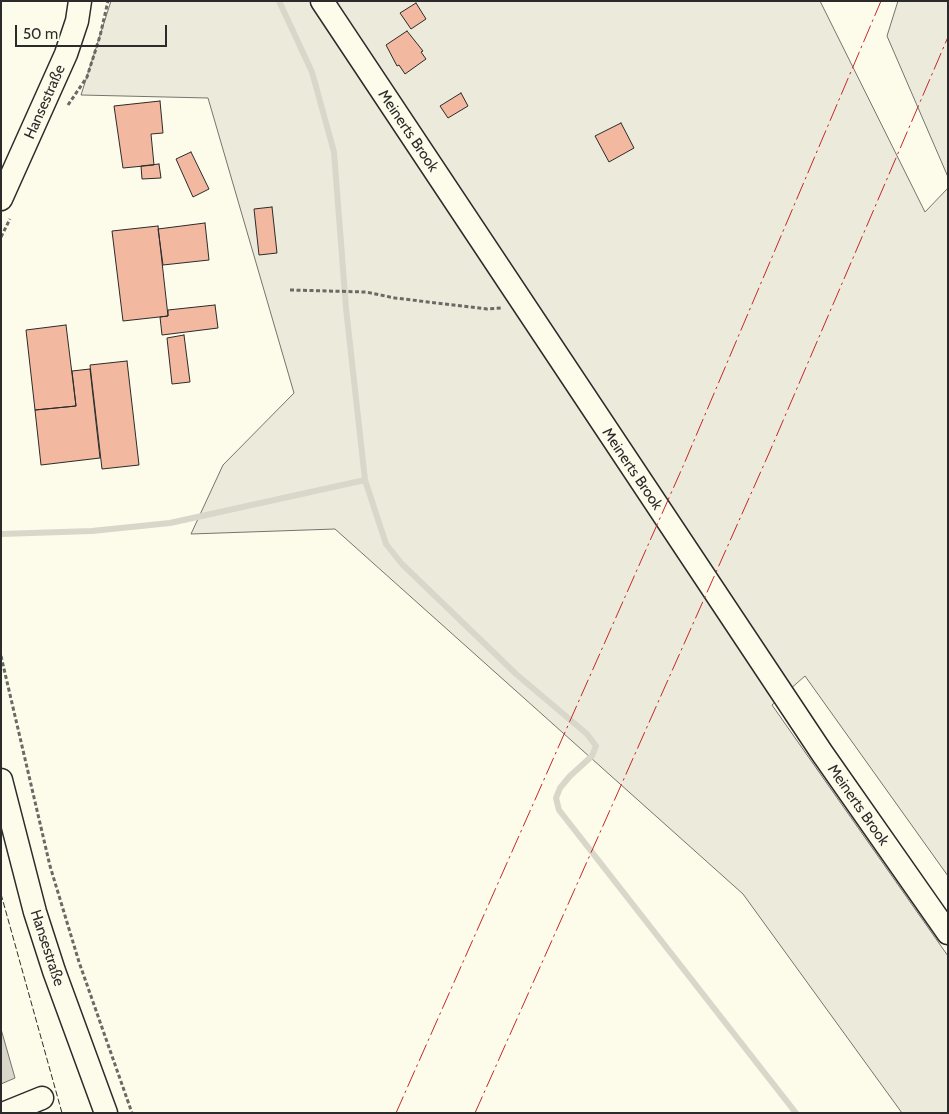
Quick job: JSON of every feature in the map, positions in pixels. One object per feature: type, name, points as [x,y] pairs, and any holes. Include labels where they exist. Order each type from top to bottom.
[{"type":"street","name":"Hansestraße","points":[[1,199],[66,54],[80,1]]},
{"type":"street","name":"Meinerts Brook","points":[[322,1],[822,753],[948,933]]},
{"type":"street","name":"Hansestraße","points":[[1,780],[35,912],[54,971],[106,1113]]},
{"type":"street","points":[[5,1113],[42,1098]]},
{"type":"path","points":[[290,290],[366,292],[395,298],[487,308],[524,307]]},
{"type":"path","points":[[1,656],[50,866],[79,962],[132,1113]]},
{"type":"shaded area","points":[[111,1],[820,1],[925,212],[948,188],[948,876],[805,676],[772,705],[948,956],[948,1113],[902,1113],[743,894],[335,529],[191,534],[223,465],[294,393],[208,98],[81,95]]},
{"type":"shaded area","points":[[898,1],[948,1],[948,177],[887,36]]},
{"type":"shaded area","points":[[1,1029],[15,1078],[1,1084]]},
{"type":"building","points":[[416,3],[426,19],[411,29],[400,13]]},
{"type":"building","points":[[407,31],[423,51],[421,52],[426,59],[405,74],[399,65],[397,66],[386,45]]},
{"type":"building","points":[[461,93],[468,106],[448,118],[440,106]]},
{"type":"building","points":[[160,101],[163,133],[151,134],[154,165],[123,168],[114,106]]},
{"type":"building","points":[[621,123],[634,148],[609,162],[595,136]]},
{"type":"building","points":[[191,152],[209,189],[193,197],[176,159]]},
{"type":"building","points":[[159,164],[161,178],[142,179],[141,166]]},
{"type":"building","points":[[272,207],[277,253],[259,255],[254,209]]},
{"type":"building","points":[[205,223],[209,260],[163,265],[158,229]]},
{"type":"building","points":[[158,226],[168,316],[123,321],[112,231]]},
{"type":"building","points":[[215,305],[218,328],[162,335],[160,317],[168,316],[168,310]]},
{"type":"building","points":[[66,325],[76,406],[35,410],[26,330]]},
{"type":"building","points":[[184,335],[190,382],[172,384],[167,338]]},
{"type":"building","points":[[127,361],[139,465],[102,469],[90,365]]},
{"type":"building","points":[[90,369],[100,458],[41,465],[35,410],[76,406],[72,371]]},
{"type":"waterway","points":[[279,1],[312,72],[334,152],[346,308],[365,480],[386,544],[402,564],[516,674],[587,734],[596,746],[592,756],[560,788],[556,798],[559,810],[796,1113]]},
{"type":"waterway","points":[[1,534],[92,531],[170,523],[365,480]]},
{"type":"fence","points":[[1,894],[62,1113]]},
{"type":"power","points":[[396,1113],[684,464],[881,1]]},
{"type":"power","points":[[475,1113],[770,451],[948,37]]}]
